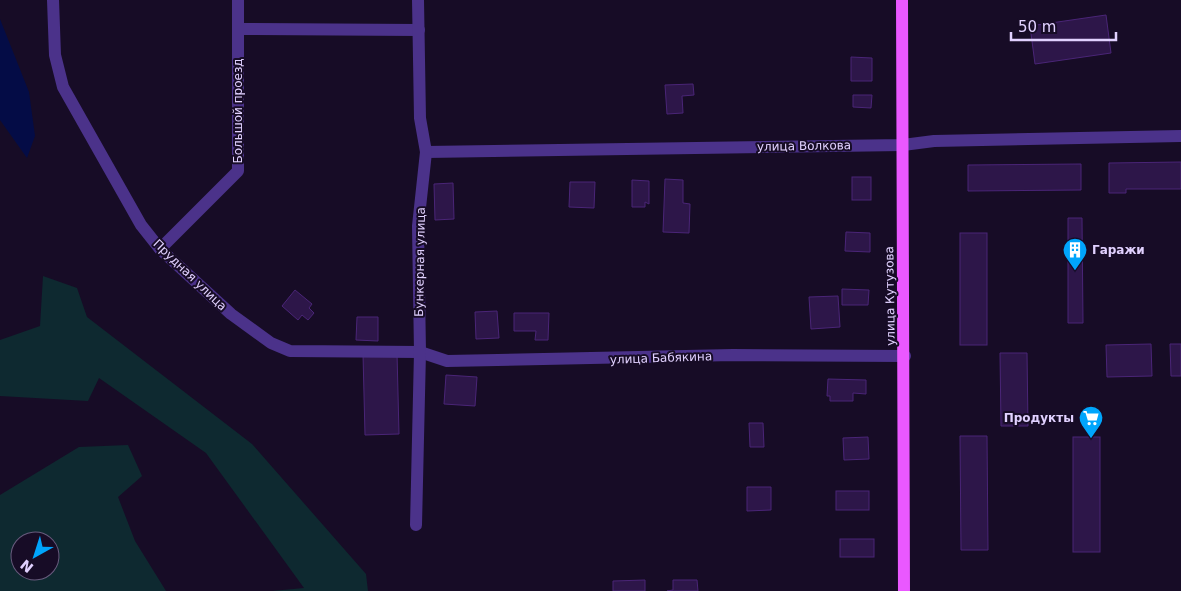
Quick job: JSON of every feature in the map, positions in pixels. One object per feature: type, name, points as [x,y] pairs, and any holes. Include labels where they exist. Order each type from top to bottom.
[{"type":"main road","name":"улица Кутузова","points":[[902,0],[905,356],[904,591]]},
{"type":"street","name":"Прудная улица","points":[[53,0],[55,55],[63,87],[141,225],[160,249],[230,314],[271,342],[290,351],[420,352]]},
{"type":"street","name":"Большой проезд","points":[[160,249],[238,172],[238,0]]},
{"type":"street","name":"Бункерная улица","points":[[416,525],[420,352],[418,226],[426,152],[420,118],[418,0]]},
{"type":"street","points":[[238,30],[419,30]]},
{"type":"street","name":"улица Волкова","points":[[426,152],[903,144],[934,141],[1181,136]]},
{"type":"street","name":"улица Бабякина","points":[[420,352],[447,361],[733,356],[905,356]]},
{"type":"shaded area","points":[[0,19],[29,92],[35,136],[27,158],[0,120]]},
{"type":"shaded area","points":[[43,276],[77,288],[87,317],[252,444],[366,574],[368,591],[272,591],[304,588],[206,453],[99,378],[88,401],[0,396],[0,340],[40,326]]},
{"type":"shaded area","points":[[128,445],[142,476],[118,497],[135,541],[166,591],[0,591],[0,495],[79,447]]},
{"type":"building","points":[[1106,15],[1111,53],[1035,64],[1030,26]]},
{"type":"building","points":[[851,57],[872,58],[872,81],[851,81]]},
{"type":"building","points":[[693,84],[694,95],[682,96],[683,113],[667,114],[665,85]]},
{"type":"building","points":[[853,95],[872,95],[871,108],[853,107]]},
{"type":"building","points":[[1181,162],[1181,189],[1126,189],[1126,193],[1109,193],[1109,163]]},
{"type":"building","points":[[1081,164],[1081,190],[968,191],[968,165]]},
{"type":"building","points":[[852,177],[871,177],[871,200],[852,200]]},
{"type":"building","points":[[665,179],[683,180],[683,203],[690,204],[689,233],[663,232]]},
{"type":"building","points":[[632,180],[649,181],[649,204],[645,202],[645,207],[632,207]]},
{"type":"building","points":[[570,182],[595,182],[594,208],[569,207]]},
{"type":"building","points":[[453,183],[454,219],[435,220],[434,184]]},
{"type":"building","name":"Гаражи","points":[[1068,218],[1082,218],[1083,323],[1068,323]]},
{"type":"building","points":[[846,232],[870,233],[870,252],[845,251]]},
{"type":"building","points":[[960,233],[987,233],[987,345],[960,345]]},
{"type":"building","points":[[842,289],[869,290],[868,305],[842,305]]},
{"type":"building","points":[[295,290],[312,304],[309,308],[314,313],[308,320],[302,315],[298,320],[282,306]]},
{"type":"building","points":[[838,296],[840,327],[811,329],[809,297]]},
{"type":"building","points":[[497,311],[499,338],[476,339],[475,312]]},
{"type":"building","points":[[514,313],[549,313],[548,340],[535,340],[536,331],[514,331]]},
{"type":"building","points":[[357,317],[378,317],[378,341],[356,340]]},
{"type":"building","points":[[1151,344],[1152,376],[1107,377],[1106,345]]},
{"type":"building","points":[[1170,344],[1181,344],[1181,376],[1171,376]]},
{"type":"building","points":[[397,353],[399,434],[365,435],[363,354]]},
{"type":"building","points":[[1000,353],[1027,353],[1028,426],[1001,426]]},
{"type":"building","points":[[446,375],[477,377],[475,406],[444,404]]},
{"type":"building","points":[[828,379],[866,380],[866,394],[853,393],[853,401],[830,401],[830,396],[827,396]]},
{"type":"building","points":[[749,423],[763,423],[764,447],[750,447]]},
{"type":"building","points":[[960,436],[987,436],[988,550],[961,550]]},
{"type":"building","points":[[868,437],[869,459],[844,460],[843,438]]},
{"type":"building","points":[[1073,437],[1100,437],[1100,552],[1073,552]]},
{"type":"building","points":[[747,487],[771,487],[771,510],[747,511]]},
{"type":"building","points":[[836,491],[869,491],[869,510],[836,510]]},
{"type":"building","points":[[840,539],[874,539],[874,557],[840,557]]},
{"type":"building","points":[[645,580],[645,591],[613,591],[613,581]]},
{"type":"building","points":[[673,580],[697,580],[698,591],[667,591],[673,590]]},
{"type":"place","name":"Гаражи","points":[[1075,271]]},
{"type":"place","name":"Продукты","points":[[1091,439]]}]
